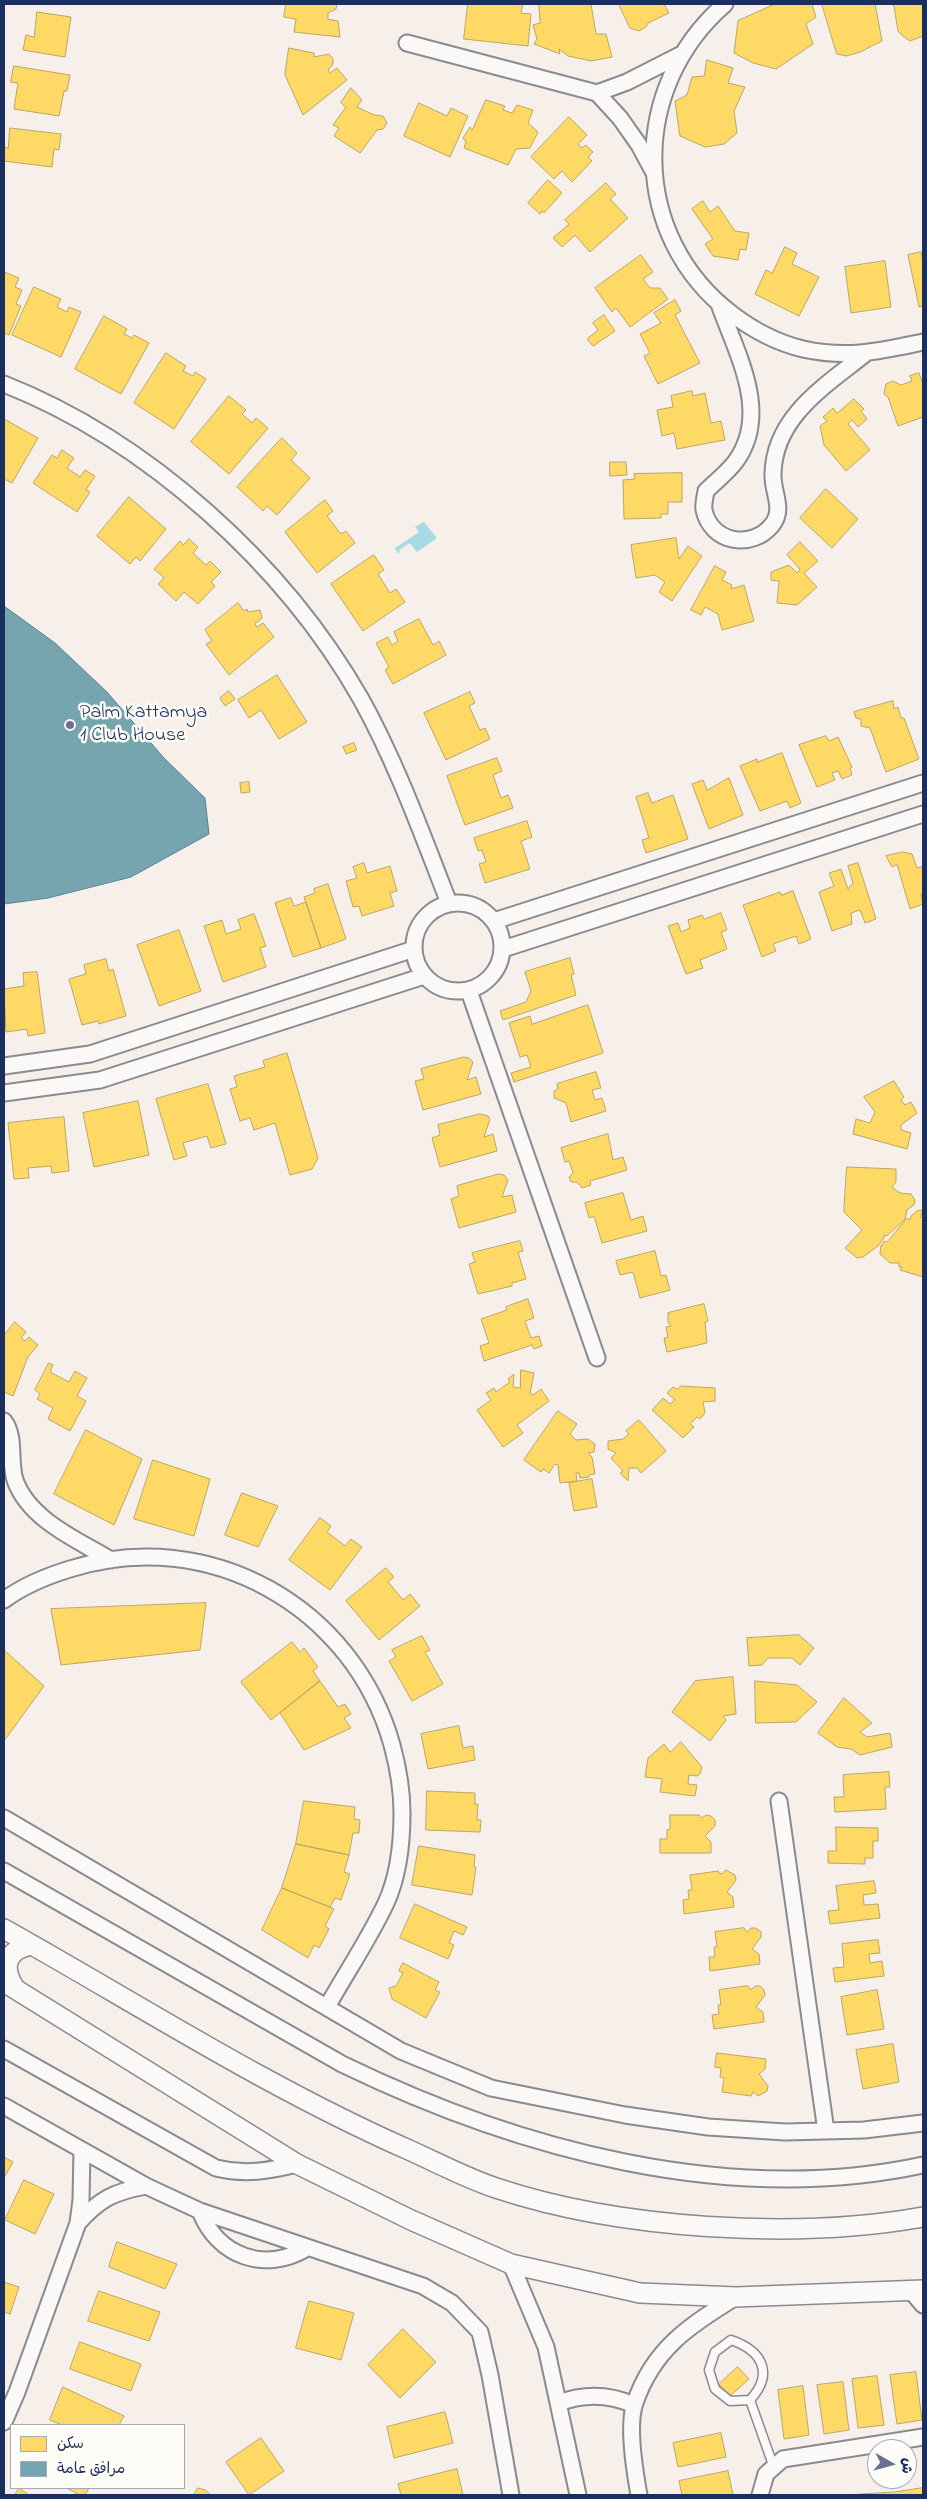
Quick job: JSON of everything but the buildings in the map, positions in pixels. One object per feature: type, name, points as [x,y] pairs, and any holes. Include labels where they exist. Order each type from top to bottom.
[{"type":"street","points":[[725,4],[710,18],[673,70],[662,99],[655,131],[657,194],[666,225],[679,254],[697,280],[718,304],[744,323],[772,338],[802,348],[833,354],[865,354],[923,342]]},
{"type":"street","points":[[407,43],[597,93],[627,82],[683,54]]},
{"type":"street","points":[[597,93],[629,131],[655,175]]},
{"type":"street","points":[[718,304],[747,383],[752,403],[752,424],[746,444],[735,462],[706,491],[704,509],[711,526],[725,538],[743,542],[760,537],[773,524],[779,506],[772,475],[775,455],[782,435],[792,417],[806,402],[865,354]]},
{"type":"street","points":[[4,384],[75,419],[132,454],[200,507],[236,539],[282,588],[324,641],[360,698],[392,758],[449,903]]},
{"type":"street","points":[[494,921],[923,783]]},
{"type":"street","points":[[503,949],[923,814]]},
{"type":"street","points":[[449,903],[469,904],[487,913],[494,921],[501,934],[503,949],[500,963],[493,976],[482,985],[469,991],[449,991],[431,983],[424,976],[416,963],[414,949],[416,933],[423,920],[435,909],[449,903]]},
{"type":"street","points":[[4,1066],[90,1054],[414,949]]},
{"type":"street","points":[[4,1093],[100,1080],[424,976]]},
{"type":"street","points":[[469,991],[597,1358]]},
{"type":"street","points":[[4,1421],[10,1430],[10,1455],[16,1481],[29,1504],[48,1521],[111,1560]]},
{"type":"street","points":[[4,1600],[46,1576],[90,1563],[135,1557],[181,1559],[225,1569],[267,1587],[306,1612],[339,1644],[365,1681],[381,1714],[398,1766],[402,1812],[398,1858],[386,1902],[326,2007]]},
{"type":"street","points":[[778,1800],[826,2131]]},
{"type":"street","points":[[4,1818],[401,2050],[491,2088],[625,2115],[708,2127],[785,2132],[864,2130],[923,2123]]},
{"type":"street","points":[[4,1871],[342,2064],[438,2107],[488,2125],[566,2148],[655,2167],[702,2174],[748,2178],[828,2178],[887,2172],[923,2165]]},
{"type":"street","points":[[4,1929],[316,2107],[495,2188],[560,2204],[617,2215],[693,2225],[760,2228],[828,2227],[923,2217]]},
{"type":"street","points":[[31,1945],[20,1947],[11,1955],[6,1966],[9,1985],[298,2164],[411,2220],[511,2264],[640,2293],[736,2297],[919,2296]]},
{"type":"street","points":[[4,2049],[211,2166],[244,2173],[260,2172],[298,2164]]},
{"type":"street","points":[[4,2106],[146,2186],[200,2211],[423,2286],[452,2303],[480,2332],[490,2375],[511,2495]]},
{"type":"street","points":[[4,2422],[17,2392],[78,2223],[81,2200],[82,2150]]},
{"type":"street","points":[[78,2223],[96,2204],[120,2190],[146,2186]]},
{"type":"street","points":[[200,2211],[205,2225],[222,2245],[246,2257],[271,2260],[296,2254],[307,2248]]},
{"type":"street","points":[[511,2264],[546,2347],[560,2403],[578,2495]]},
{"type":"street","points":[[639,2495],[632,2456],[634,2404],[658,2357],[692,2324],[736,2297]]},
{"type":"street","points":[[560,2403],[571,2398],[597,2395],[634,2404]]},
{"type":"street","points":[[760,2495],[766,2474],[773,2465],[794,2456],[923,2437]]},
{"type":"lane","points":[[731,2340],[747,2346],[758,2357],[764,2373],[760,2389],[750,2400],[730,2401],[715,2389],[709,2370],[715,2352],[731,2340]]},
{"type":"lane","points":[[750,2400],[773,2465]]},
{"type":"water","points":[[424,522],[437,538],[417,552],[410,543],[399,550],[398,554],[395,548],[419,532],[415,527]]},
{"type":"place","name":"Palm Kattamya 1 Club House","points":[[70,725]]}]
